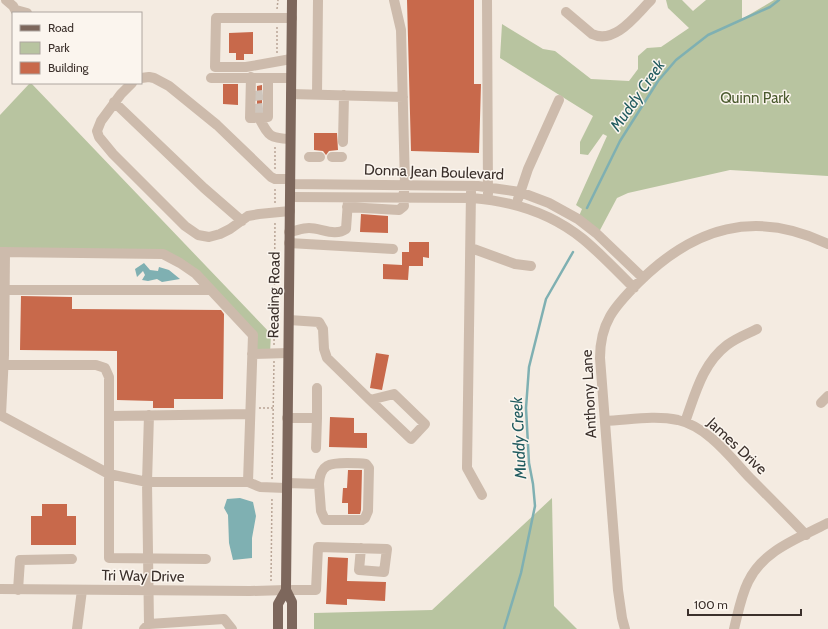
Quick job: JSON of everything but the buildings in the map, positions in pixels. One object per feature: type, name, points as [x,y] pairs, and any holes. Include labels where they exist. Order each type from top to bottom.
[{"type":"main road","name":"Reading Road","points":[[292,0],[286,485],[286,590],[292,602],[292,629]]},
{"type":"main road","name":"Reading Road","points":[[278,629],[278,604],[286,590]]},
{"type":"street","points":[[6,0],[17,11]]},
{"type":"street","points":[[317,95],[318,0]]},
{"type":"street","points":[[394,0],[401,30],[405,185],[403,198]]},
{"type":"street","points":[[486,0],[489,200]]},
{"type":"street","points":[[566,12],[597,37],[608,37],[618,32],[651,0]]},
{"type":"street","points":[[291,59],[246,67],[215,67],[216,18],[292,18]]},
{"type":"street","points":[[250,77],[259,95],[259,108],[250,118],[268,117],[259,108],[259,95],[268,79]]},
{"type":"street","points":[[142,78],[154,78],[169,86],[216,125],[267,174],[275,179]]},
{"type":"street","points":[[211,78],[291,78]]},
{"type":"street","points":[[131,84],[114,102],[101,121],[98,131],[99,137],[113,154],[185,226],[198,235],[210,237],[230,229],[248,216],[290,211]]},
{"type":"street","points":[[291,94],[403,97]]},
{"type":"street","points":[[343,142],[344,95]]},
{"type":"street","points":[[516,205],[528,169],[559,100]]},
{"type":"street","points":[[114,102],[204,188],[242,221]]},
{"type":"street","points":[[259,118],[267,133],[276,138],[290,139]]},
{"type":"street","points":[[309,157],[320,157]]},
{"type":"street","points":[[332,157],[342,157]]},
{"type":"street","name":"Donna Jean Boulevard","points":[[275,179],[290,182],[471,186],[520,192],[548,203],[578,219],[596,233],[643,278]]},
{"type":"street","points":[[471,186],[467,468],[482,495]]},
{"type":"street","name":"Donna Jean Boulevard","points":[[290,197],[348,202],[403,198],[472,198],[516,205],[554,220],[574,232],[596,250],[634,288]]},
{"type":"street","points":[[290,232],[309,228],[332,233],[343,231],[346,229],[348,202]]},
{"type":"street","name":"Anthony Lane","points":[[625,629],[618,590],[600,358],[602,336],[610,316],[643,278],[683,246],[703,236],[724,230],[757,226],[780,228],[807,235],[828,244]]},
{"type":"street","points":[[289,243],[393,249]]},
{"type":"street","points":[[471,248],[515,264],[531,266]]},
{"type":"street","points":[[248,482],[252,411],[253,335],[196,274],[163,254],[3,252],[3,365],[0,415],[109,474],[147,482],[248,482],[260,488],[272,488],[286,485],[319,484]]},
{"type":"street","points":[[2,290],[210,290]]},
{"type":"street","points":[[288,320],[319,322],[323,329],[324,349],[327,358],[370,400],[411,439],[425,424],[394,394],[370,400]]},
{"type":"street","points":[[685,422],[702,376],[711,361],[727,345],[757,329]]},
{"type":"street","points":[[252,354],[288,353]]},
{"type":"street","points":[[3,365],[96,365],[105,368],[109,376],[110,558],[148,557],[206,559]]},
{"type":"street","points":[[316,448],[317,388]]},
{"type":"street","points":[[109,416],[149,416],[252,411]]},
{"type":"street","points":[[149,416],[147,482],[147,626],[193,625],[224,620],[232,629]]},
{"type":"street","points":[[287,418],[317,418]]},
{"type":"street","name":"James Drive","points":[[605,421],[668,418],[685,422],[699,429],[708,436],[806,535]]},
{"type":"street","points":[[334,463],[366,464],[369,468],[368,511],[366,518],[362,520],[325,520],[321,511],[319,484],[320,474],[326,465],[334,463]]},
{"type":"street","points":[[734,629],[744,592],[760,563],[773,552],[828,523]]},
{"type":"street","name":"Tri Way Drive","points":[[0,589],[148,591],[316,590],[318,546],[361,548]]},
{"type":"street","points":[[18,590],[20,560],[72,559]]},
{"type":"street","points":[[77,629],[82,590]]},
{"type":"street","points":[[182,629],[193,625]]},
{"type":"path","points":[[277,61],[278,0]]},
{"type":"path","points":[[271,584],[276,138]]},
{"type":"path","points":[[252,411],[273,408]]},
{"type":"green space","name":"Quinn Park","points":[[666,0],[682,0],[693,11],[706,0],[742,0],[742,19],[774,0],[828,0],[828,176],[730,170],[628,193],[617,198],[599,232],[579,216],[582,209],[576,205],[607,136],[603,134],[588,155],[580,154],[580,142],[593,116],[500,58],[502,24],[543,49],[555,51],[591,79],[629,81],[638,69],[638,56],[647,48],[661,47],[689,28],[668,8]]},
{"type":"green space","points":[[29,84],[32,84],[271,334],[270,353],[252,354],[253,335],[196,274],[163,254],[0,252],[0,115]]},
{"type":"green space","points":[[552,498],[554,606],[577,629],[314,629],[314,613],[432,610]]},
{"type":"water","points":[[144,263],[150,270],[158,271],[159,267],[169,270],[180,279],[162,282],[157,279],[148,281],[142,280],[145,275],[143,271],[137,277],[135,269]]},
{"type":"water","points":[[240,498],[253,502],[256,516],[252,538],[252,558],[233,560],[229,543],[228,515],[224,508],[227,499]]},
{"type":"waterway","name":"Muddy Creek","points":[[587,208],[620,141],[658,81],[676,60],[708,35],[770,7],[779,0]]},
{"type":"waterway","name":"Muddy Creek","points":[[504,629],[521,573],[535,506],[529,463],[526,408],[529,367],[546,299],[573,252]]},
{"type":"tunnel","points":[[253,96],[263,95]]},
{"type":"tunnel","points":[[253,109],[263,108]]}]
